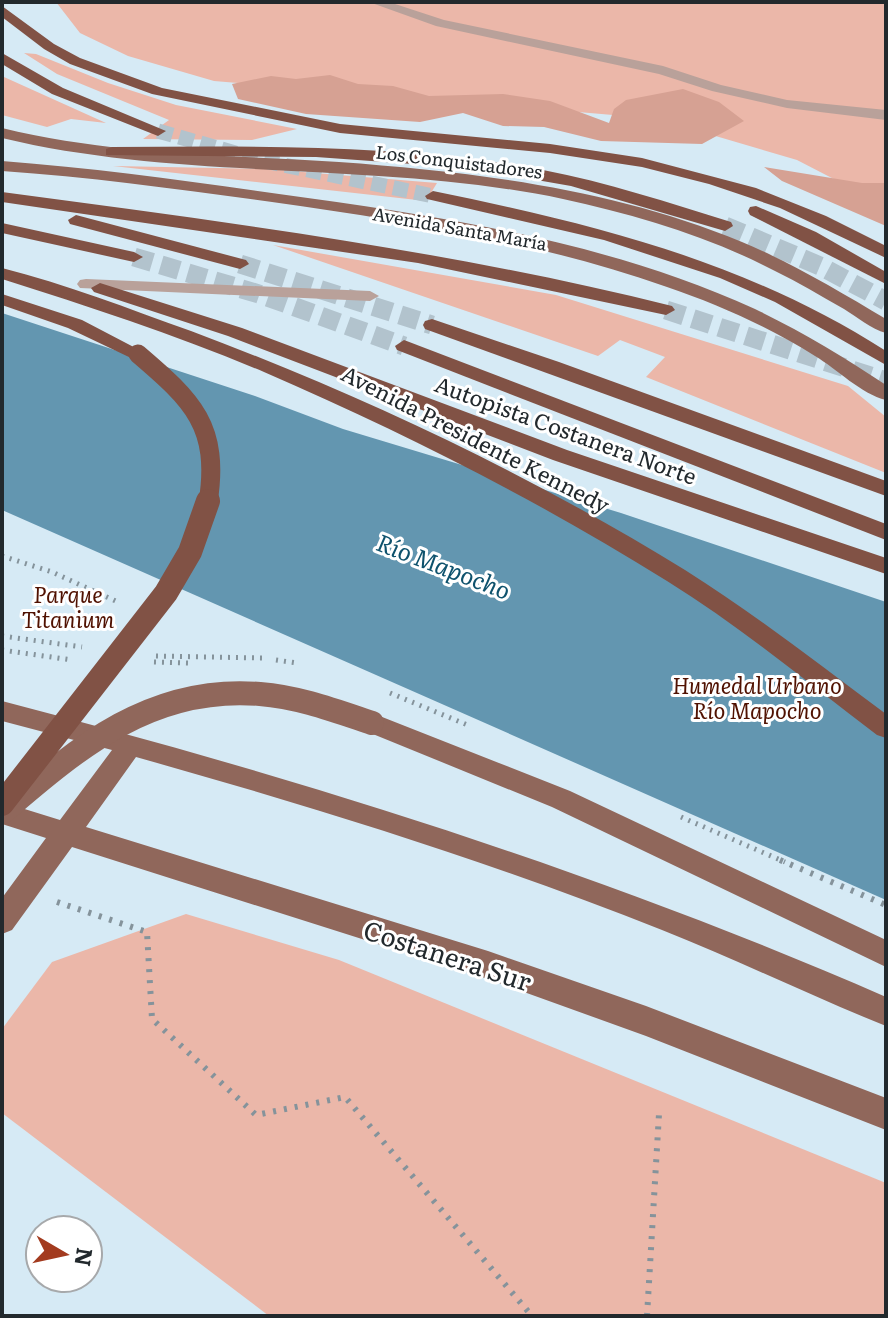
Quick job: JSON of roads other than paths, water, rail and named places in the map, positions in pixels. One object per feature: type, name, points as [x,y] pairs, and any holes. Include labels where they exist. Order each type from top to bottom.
[{"type":"highway","points":[[2,10],[37,41],[58,54],[96,71],[164,93],[328,127],[577,152],[673,170],[785,205],[838,227],[886,253]]},
{"type":"highway","points":[[2,57],[33,79],[77,101],[158,131]]},
{"type":"highway","points":[[458,141],[568,158],[677,184],[767,215],[886,279]]},
{"type":"highway","points":[[112,152],[358,154],[478,164],[595,187],[725,226]]},
{"type":"highway","points":[[433,196],[557,222],[710,269],[796,306],[886,359]]},
{"type":"highway","points":[[2,197],[425,257],[549,281],[666,310]]},
{"type":"highway","points":[[2,204],[112,229],[240,264]]},
{"type":"highway","points":[[2,228],[134,257]]},
{"type":"highway","name":"Autopista Costanera Norte","points":[[2,264],[86,284],[223,327],[560,455],[886,566]]},
{"type":"highway","name":"Avenida Presidente Kennedy","points":[[2,273],[116,310],[356,403],[591,525],[678,577],[756,630],[886,728]]},
{"type":"highway","points":[[2,299],[75,324],[138,354],[177,382],[200,415],[214,467],[212,493],[204,522],[176,578],[148,619],[2,804]]},
{"type":"highway","points":[[432,325],[565,370],[886,489]]},
{"type":"highway","points":[[404,346],[886,532]]},
{"type":"main road","name":"Los Conquistadores","points":[[5,135],[112,152],[452,177],[590,200],[725,242],[801,277],[886,327]]},
{"type":"main road","name":"Avenida Santa María","points":[[2,166],[172,184],[395,215],[549,244],[677,283],[734,307],[817,349],[886,394]]},
{"type":"main road","name":"Costanera Sur","points":[[2,813],[97,735],[139,713],[183,698],[226,692],[270,694],[372,723],[561,799],[886,954]]},
{"type":"main road","points":[[2,711],[131,744],[386,821],[555,879],[808,977],[886,1012]]},
{"type":"main road","points":[[2,921],[131,744]]},
{"type":"main road","name":"Costanera Sur","points":[[2,813],[488,965],[646,1021],[886,1114]]},
{"type":"street","points":[[376,2],[441,23],[663,70],[717,88],[787,104],[845,113],[886,115]]},
{"type":"street","points":[[86,284],[370,296]]},
{"type":"water","name":"Humedal Urbano Río Mapocho","points":[[2,313],[255,396],[343,429],[621,513],[886,602],[886,900],[2,510]]},
{"type":"tunnel","points":[[158,131],[260,160],[433,196]]},
{"type":"tunnel","points":[[725,226],[820,266],[886,301]]},
{"type":"tunnel","points":[[134,257],[259,294],[404,346]]},
{"type":"tunnel","points":[[240,264],[432,325]]},
{"type":"tunnel","points":[[666,310],[886,381]]},
{"type":"water label","name":"Río Mapocho","points":[[444,565]]},
{"type":"park label","name":"Parque Titanium","points":[[68,606]]}]
